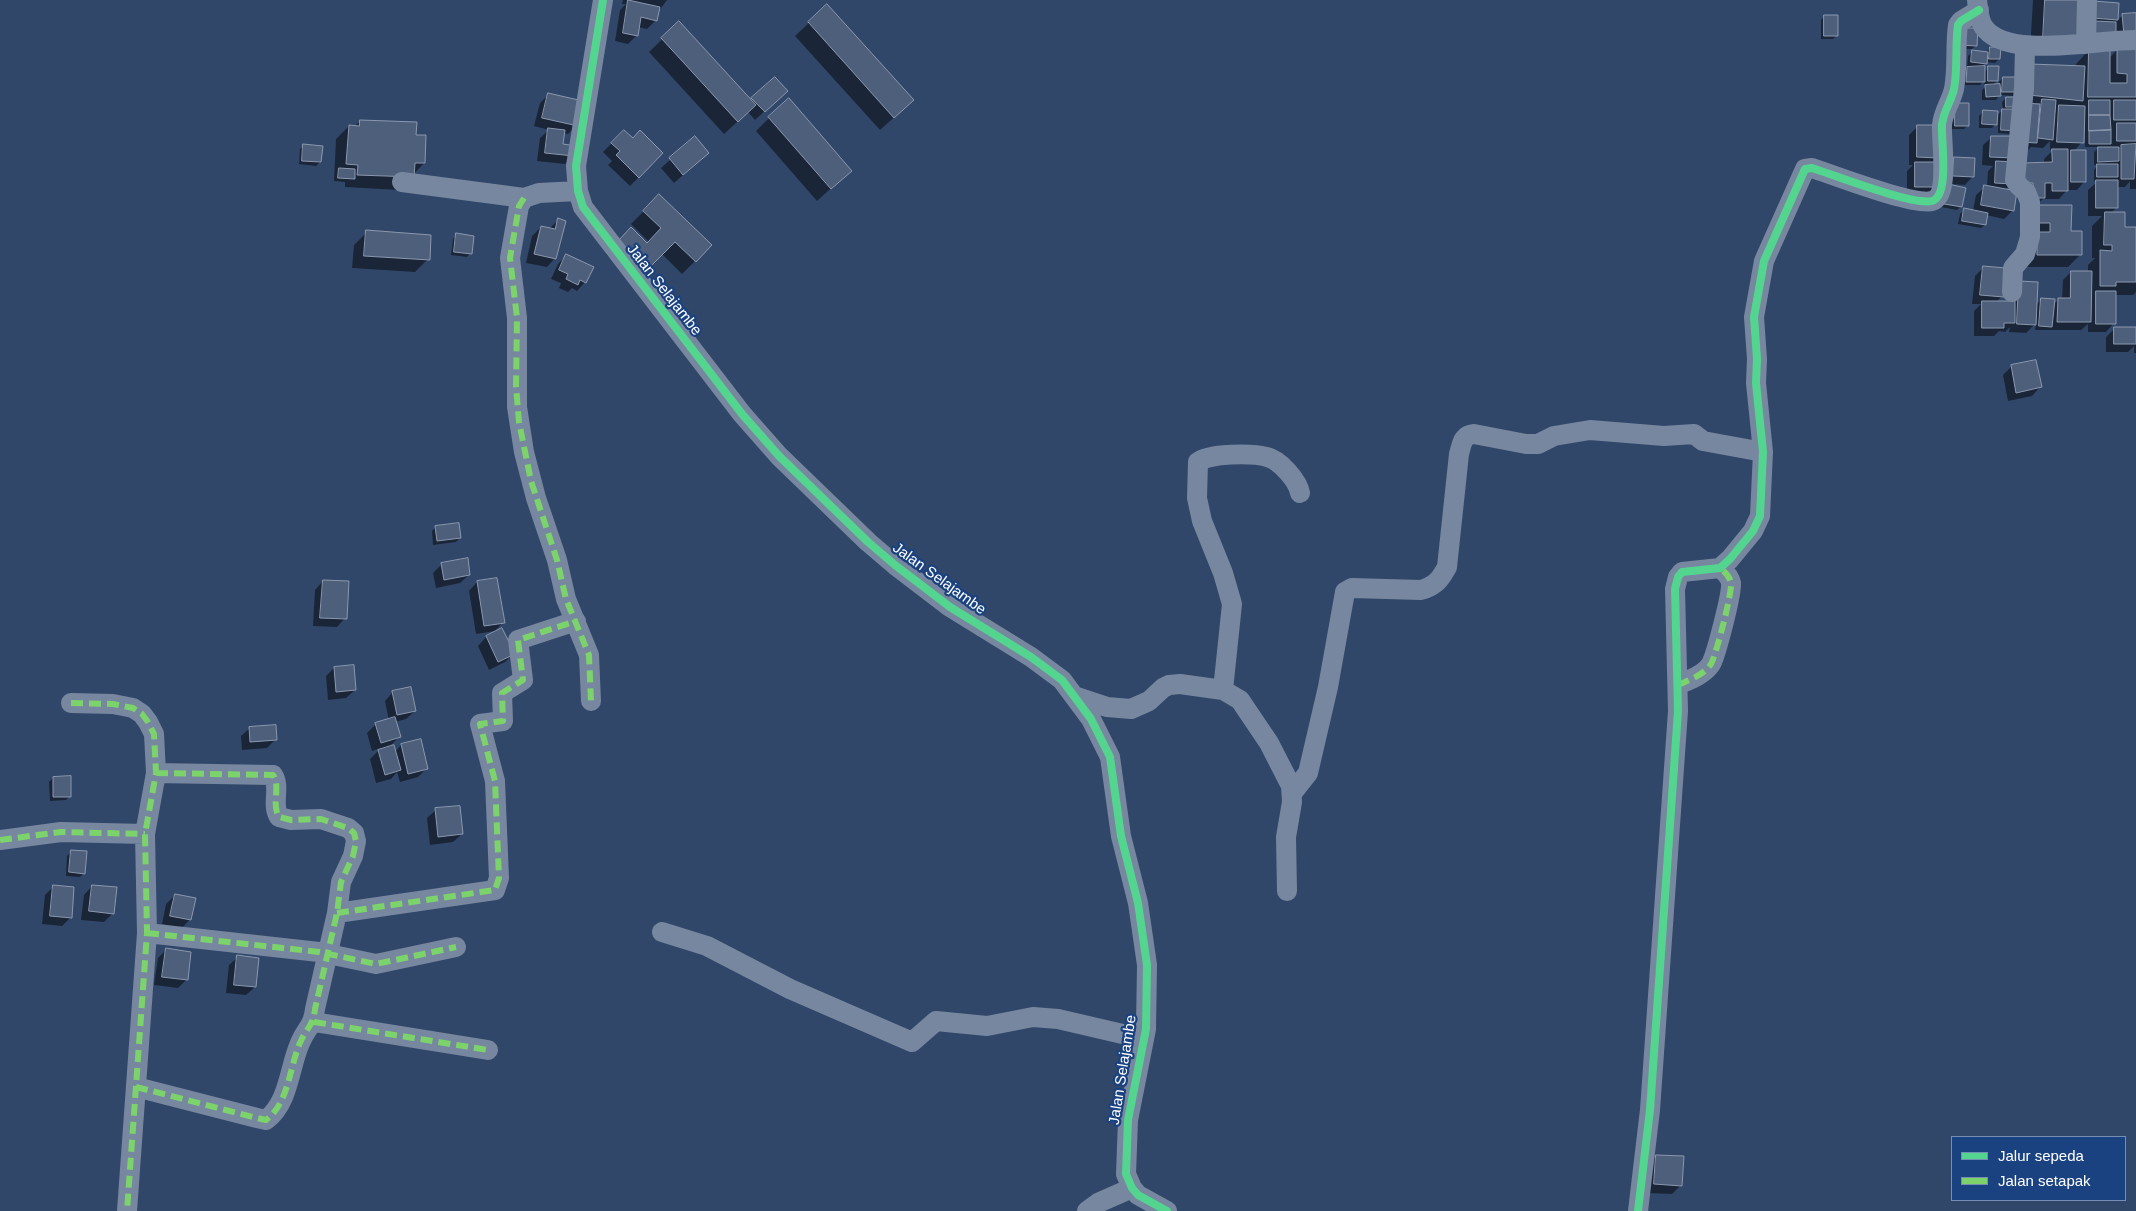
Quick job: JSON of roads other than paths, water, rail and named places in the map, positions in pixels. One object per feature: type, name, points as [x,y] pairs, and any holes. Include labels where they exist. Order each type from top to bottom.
[{"type":"street","name":"Jalan Selajambe","points":[[604,0],[576,166],[578,191],[583,207],[747,420],[785,462],[881,554],[950,607],[1043,664],[1062,680],[1077,697],[1107,747],[1114,773],[1121,836],[1138,903],[1147,973],[1144,1039],[1128,1120],[1125,1165],[1126,1174],[1132,1188]]},
{"type":"street","points":[[2086,44],[2087,0]]},
{"type":"street","points":[[1978,5],[1981,24],[1989,34],[2025,47],[2086,44],[2110,40],[2136,40]]},
{"type":"street","points":[[1638,1211],[1650,1110],[1678,711],[1675,589],[1678,577],[1686,570],[1720,568],[1753,531],[1760,516],[1763,452],[1756,383],[1757,359],[1754,317],[1764,261],[1805,169],[1812,168],[1893,194],[1930,202],[1940,196],[1943,181],[1942,125],[1954,89],[1958,25],[1978,5]]},
{"type":"street","points":[[2012,292],[2013,268],[2025,254],[2030,237],[2030,202],[2026,192],[2015,180],[2024,88],[2025,47]]},
{"type":"street","points":[[402,182],[524,198],[539,193],[578,191]]},
{"type":"street","points":[[524,198],[518,206],[510,258],[517,318],[517,407],[531,481],[557,560],[566,599],[589,655],[591,700]]},
{"type":"street","points":[[1287,891],[1286,838],[1293,792],[1308,773],[1328,687],[1345,592],[1352,588],[1422,590],[1432,587],[1441,578],[1447,567],[1459,454],[1463,439],[1468,434],[1526,444],[1538,444],[1554,436],[1590,430],[1664,436],[1694,434],[1703,441],[1763,452]]},
{"type":"street","points":[[1223,690],[1232,604],[1223,573],[1202,521],[1197,498],[1198,462],[1203,458],[1217,455],[1269,457],[1294,478],[1300,493]]},
{"type":"street","points":[[1678,685],[1704,671],[1712,662],[1729,598],[1731,582],[1720,568]]},
{"type":"street","points":[[338,913],[495,890],[499,878],[495,781],[480,724],[503,722],[502,693],[523,680],[518,640],[576,621]]},
{"type":"street","points":[[1077,697],[1107,707],[1130,709],[1149,701],[1169,685],[1180,684],[1223,690],[1240,700],[1251,714],[1269,743],[1293,792]]},
{"type":"street","points":[[71,703],[113,704],[133,708],[142,714],[154,734],[156,773],[145,834],[147,933],[127,1211]]},
{"type":"street","points":[[136,1087],[266,1120],[274,1114],[280,1104],[300,1042],[314,1022],[338,913],[341,882],[356,848],[354,833],[348,828],[320,819],[291,820],[279,817],[276,811],[276,782],[273,775],[156,773]]},
{"type":"street","points":[[0,840],[61,832],[145,834]]},
{"type":"street","points":[[662,932],[707,946],[790,989],[912,1042],[936,1021],[987,1026],[1032,1017],[1058,1020],[1144,1039]]},
{"type":"street","points":[[147,933],[328,954],[376,964],[456,947]]},
{"type":"street","points":[[314,1022],[488,1050]]},
{"type":"street","points":[[1087,1211],[1098,1203],[1132,1188],[1138,1195],[1167,1211]]}]
